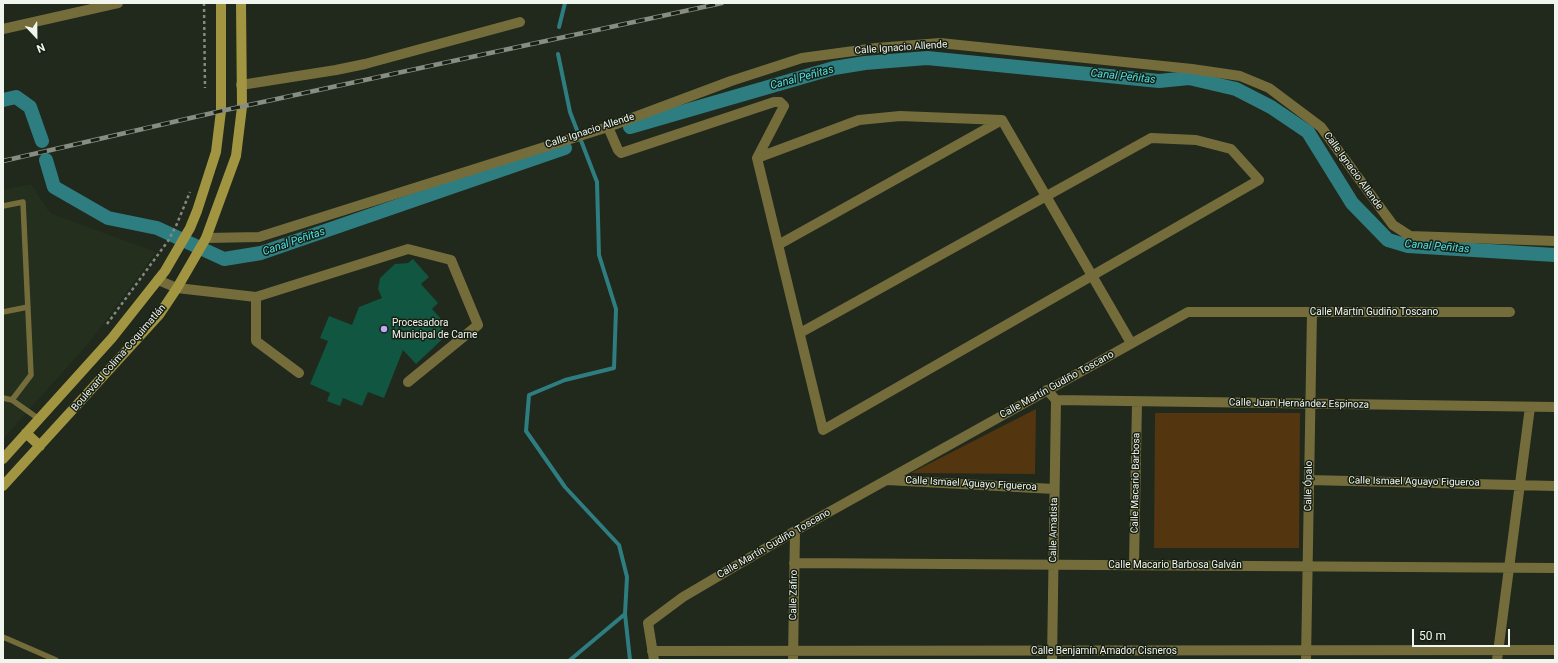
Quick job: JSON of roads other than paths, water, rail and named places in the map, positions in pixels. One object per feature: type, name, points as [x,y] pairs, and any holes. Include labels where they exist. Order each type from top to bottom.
[{"type":"main road","name":"Boulevard Colima-Coquimatlán","points":[[3,459],[112,338],[165,271],[190,228],[216,152],[222,111],[220,3]]},
{"type":"main road","name":"Boulevard Colima-Coquimatlán","points":[[3,486],[159,315],[205,241],[236,156],[242,107],[241,3]]},
{"type":"main road","points":[[26,433],[40,446]]},
{"type":"street","points":[[3,29],[118,3]]},
{"type":"street","points":[[241,85],[365,64],[520,22]]},
{"type":"street","name":"Calle Ignacio Allende","points":[[205,241],[259,237],[608,127],[731,81],[802,58],[876,48],[940,43],[1192,69],[1240,76],[1269,88],[1321,128],[1393,225],[1410,236],[1555,241]]},
{"type":"street","points":[[608,127],[618,150],[624,152],[774,102],[780,102],[784,106],[757,158],[823,430],[1259,180],[1231,149],[1196,140],[1151,138],[800,333]]},
{"type":"street","points":[[757,158],[859,120],[900,116],[1002,120]]},
{"type":"street","points":[[1002,120],[1131,343]]},
{"type":"street","points":[[778,245],[1002,120]]},
{"type":"street","points":[[158,280],[177,288],[256,297],[408,249],[451,260],[478,325],[408,382]]},
{"type":"street","points":[[256,297],[256,341],[298,373]]},
{"type":"street","name":"Calle Martín Gudiño Toscano","points":[[653,656],[648,622],[683,597],[795,531],[1188,312],[1510,312]]},
{"type":"street","name":"Calle Ópalo","points":[[1306,655],[1312,312]]},
{"type":"street","points":[[1047,390],[1056,400]]},
{"type":"street","name":"Calle Juan Hernández Espinoza","points":[[1056,400],[1555,407]]},
{"type":"street","name":"Calle Amatista","points":[[1052,655],[1056,400]]},
{"type":"street","name":"Calle Macario Barbosa","points":[[1134,565],[1137,402]]},
{"type":"street","points":[[1497,655],[1530,407]]},
{"type":"street","name":"Calle Ismael Aguayo Figueroa","points":[[887,480],[1054,489]]},
{"type":"street","name":"Calle Ismael Aguayo Figueroa","points":[[1309,480],[1555,486]]},
{"type":"street","name":"Calle Zafiro","points":[[793,656],[795,531]]},
{"type":"street","name":"Calle Macario Barbosa Galván","points":[[794,563],[1555,568]]},
{"type":"street","name":"Calle Benjamín Amador Cisneros","points":[[653,656],[1497,655],[1555,650]]},
{"type":"lane","points":[[3,206],[23,202],[31,375],[12,400]]},
{"type":"lane","points":[[3,312],[28,307]]},
{"type":"lane","points":[[3,398],[12,400],[38,419]]},
{"type":"lane","points":[[3,637],[56,660]]},
{"type":"waterway","points":[[559,27],[565,3]]},
{"type":"waterway","points":[[558,54],[570,112],[597,182],[599,255],[616,309],[614,368],[565,380],[529,395],[526,431],[565,487],[619,545],[627,577],[625,614],[630,660]]},
{"type":"waterway","name":"Canal Peñitas","points":[[630,127],[834,68],[865,63],[927,58],[1159,81],[1189,78],[1236,89],[1271,107],[1308,132],[1352,203],[1388,240],[1408,246],[1555,255]]},
{"type":"waterway","name":"Canal Peñitas","points":[[3,100],[16,97],[30,107],[42,141]]},
{"type":"waterway","name":"Canal Peñitas","points":[[46,160],[54,187],[108,218],[157,228],[224,259],[261,253],[565,148]]},
{"type":"waterway","points":[[570,660],[625,614]]},
{"type":"railway","points":[[3,161],[221,111],[722,3]]},
{"type":"place","name":"Procesadora Municipal de Carne","points":[[384,329]]}]
